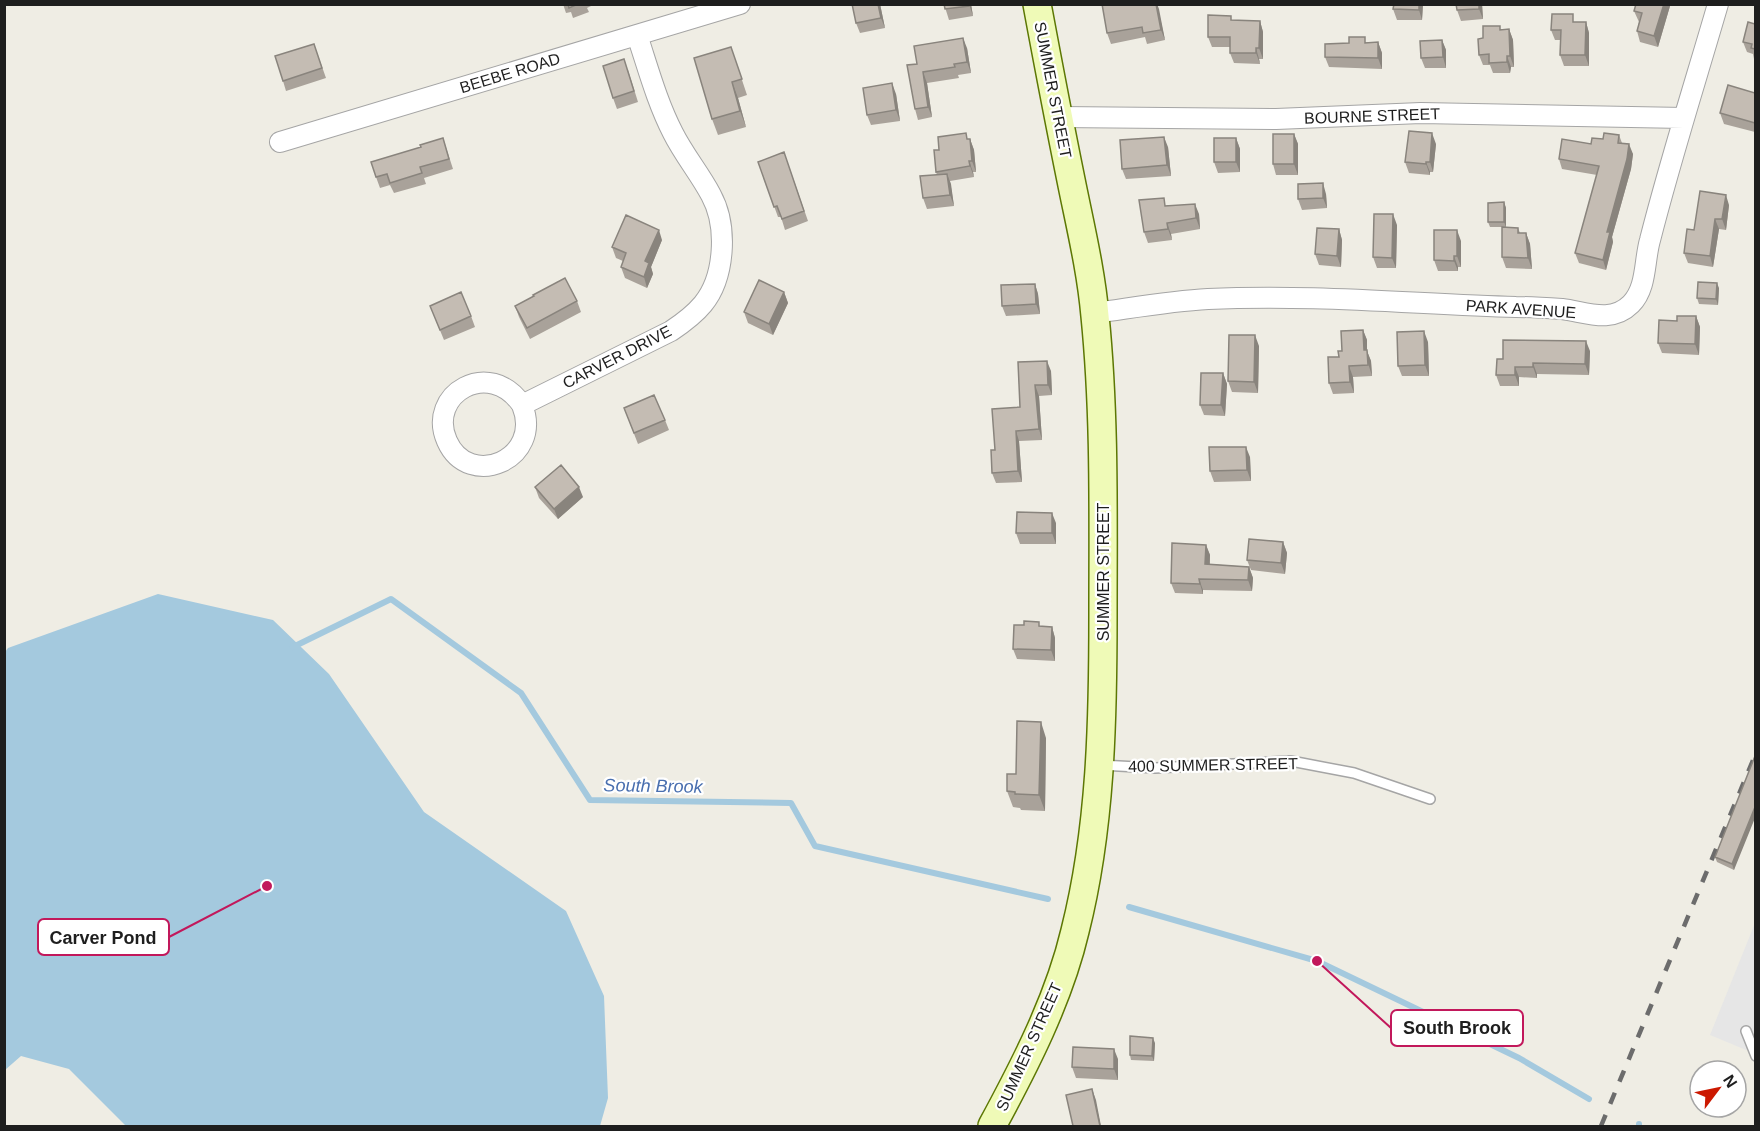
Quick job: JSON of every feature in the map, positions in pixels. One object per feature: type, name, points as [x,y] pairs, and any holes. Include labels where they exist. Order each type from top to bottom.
[{"type":"main road","name":"SUMMER STREET","points":[[992,1126],[1043,1022],[1075,933],[1090,847],[1099,765],[1102,692],[1103,545],[1095,313],[1037,4]]},
{"type":"street","name":"BEEBE ROAD","points":[[280,142],[740,4]]},
{"type":"street","name":"PARK AVENUE","points":[[1095,313],[1206,299],[1262,298],[1526,307],[1563,309],[1598,316],[1613,315],[1632,303],[1642,286],[1649,242],[1718,4]]},
{"type":"street","name":"CARVER DRIVE","points":[[522,405],[672,331],[703,304],[717,274],[721,228],[713,198],[666,120],[637,35]]},
{"type":"street","name":"BOURNE STREET","points":[[1059,117],[1276,119],[1421,113],[1684,118]]},
{"type":"street","points":[[491,382],[509,390],[522,405],[527,423],[526,432],[518,450],[503,462],[485,466],[466,461],[458,456],[447,441],[443,421],[445,411],[455,394],[462,388],[471,384],[491,382]]},
{"type":"lane","name":"400 SUMMER STREET","points":[[1099,765],[1155,768],[1291,761],[1354,772],[1430,799]]},
{"type":"lane","points":[[1746,1031],[1755,1056]]},
{"type":"shaded area","points":[[1755,923],[1755,1050],[1746,1050],[1710,1035]]},
{"type":"water","points":[[158,594],[273,620],[329,674],[424,812],[566,911],[604,996],[608,1098],[600,1126],[126,1126],[69,1069],[21,1056],[5,1070],[5,652],[8,648]]},
{"type":"building","points":[[852,4],[878,4],[881,18],[856,23]]},
{"type":"building","points":[[944,4],[969,4],[969,6],[945,9]]},
{"type":"building","points":[[1102,4],[1156,4],[1161,30],[1143,33],[1142,27],[1107,33]]},
{"type":"building","points":[[1394,4],[1419,4],[1419,10],[1393,9]]},
{"type":"building","points":[[1456,4],[1479,4],[1479,9],[1457,10]]},
{"type":"building","points":[[1636,4],[1664,4],[1654,36],[1637,31],[1642,13],[1634,11]]},
{"type":"building","points":[[1552,14],[1573,14],[1573,22],[1586,22],[1585,55],[1560,55],[1561,30],[1551,30]]},
{"type":"building","points":[[1208,15],[1231,16],[1231,20],[1260,21],[1259,48],[1256,48],[1256,53],[1230,53],[1230,37],[1208,37]]},
{"type":"building","points":[[1748,22],[1755,24],[1755,49],[1751,48],[1752,44],[1743,42]]},
{"type":"building","points":[[1483,26],[1500,26],[1500,30],[1509,29],[1510,56],[1507,56],[1507,62],[1489,63],[1489,54],[1479,55],[1478,39],[1483,38]]},
{"type":"building","points":[[1349,37],[1365,37],[1365,43],[1378,42],[1378,58],[1325,57],[1325,44],[1349,43]]},
{"type":"building","points":[[963,38],[967,62],[954,64],[955,67],[923,72],[928,107],[915,109],[907,65],[917,64],[914,46]]},
{"type":"building","points":[[1442,40],[1443,57],[1421,58],[1420,41]]},
{"type":"building","points":[[314,44],[322,68],[283,81],[275,56]]},
{"type":"building","points":[[731,47],[742,79],[732,82],[740,111],[712,119],[694,58]]},
{"type":"building","points":[[624,59],[634,91],[613,98],[603,66]]},
{"type":"building","points":[[892,83],[896,110],[867,115],[863,88]]},
{"type":"building","points":[[1728,85],[1755,93],[1755,123],[1720,113]]},
{"type":"building","points":[[1409,131],[1432,133],[1430,162],[1426,164],[1405,162]]},
{"type":"building","points":[[966,133],[967,139],[970,139],[972,161],[969,161],[970,166],[936,172],[934,150],[939,150],[938,137]]},
{"type":"building","points":[[1604,133],[1619,135],[1618,143],[1629,144],[1607,232],[1610,232],[1603,260],[1575,253],[1599,166],[1559,159],[1562,139],[1591,144],[1592,138],[1603,139]]},
{"type":"building","points":[[1273,134],[1294,134],[1294,164],[1273,164]]},
{"type":"building","points":[[1164,137],[1167,165],[1122,169],[1120,140]]},
{"type":"building","points":[[443,138],[449,159],[420,167],[422,173],[390,183],[387,174],[376,177],[371,162]]},
{"type":"building","points":[[1214,138],[1236,138],[1236,162],[1214,162]]},
{"type":"building","points":[[784,152],[804,211],[782,219],[777,206],[774,207],[758,162]]},
{"type":"building","points":[[947,174],[950,195],[923,198],[920,176]]},
{"type":"building","points":[[1323,183],[1323,198],[1298,199],[1298,184]]},
{"type":"building","points":[[1700,191],[1726,195],[1722,219],[1715,219],[1710,256],[1684,253],[1687,229],[1694,230]]},
{"type":"building","points":[[1164,198],[1165,206],[1195,204],[1196,218],[1167,223],[1168,229],[1144,232],[1139,200]]},
{"type":"building","points":[[1504,202],[1504,222],[1488,222],[1488,203]]},
{"type":"building","points":[[1374,214],[1393,214],[1392,258],[1373,257]]},
{"type":"building","points":[[626,215],[659,230],[645,261],[649,263],[644,277],[621,267],[626,253],[612,247]]},
{"type":"building","points":[[1502,227],[1518,228],[1518,233],[1526,233],[1528,258],[1502,257]]},
{"type":"building","points":[[1317,228],[1339,229],[1337,256],[1315,254]]},
{"type":"building","points":[[1434,230],[1457,230],[1457,256],[1454,256],[1454,261],[1434,260]]},
{"type":"building","points":[[565,278],[577,301],[527,328],[515,306]]},
{"type":"building","points":[[759,280],[784,292],[769,324],[744,312]]},
{"type":"building","points":[[1698,282],[1717,283],[1716,299],[1697,298]]},
{"type":"building","points":[[1035,284],[1036,304],[1002,306],[1001,285]]},
{"type":"building","points":[[461,292],[471,316],[440,330],[430,306]]},
{"type":"building","points":[[1677,316],[1696,316],[1695,344],[1658,343],[1659,320],[1677,321]]},
{"type":"building","points":[[1363,330],[1364,350],[1367,350],[1368,365],[1349,366],[1350,382],[1329,383],[1328,357],[1339,357],[1338,351],[1342,351],[1341,331]]},
{"type":"building","points":[[1424,331],[1425,365],[1398,366],[1397,332]]},
{"type":"building","points":[[1229,335],[1255,335],[1254,382],[1228,381]]},
{"type":"building","points":[[1503,340],[1586,341],[1585,364],[1533,363],[1533,367],[1515,367],[1515,375],[1496,375],[1497,359],[1503,359]]},
{"type":"building","points":[[1047,361],[1048,385],[1035,385],[1039,429],[1016,431],[1018,471],[992,473],[991,450],[995,450],[992,409],[1020,407],[1018,362]]},
{"type":"building","points":[[1201,373],[1223,373],[1221,405],[1200,405]]},
{"type":"building","points":[[654,395],[665,420],[634,433],[624,408]]},
{"type":"building","points":[[1209,447],[1246,447],[1247,470],[1210,471]]},
{"type":"building","points":[[561,465],[579,487],[554,509],[535,487]]},
{"type":"building","points":[[1017,512],[1052,513],[1052,533],[1016,533]]},
{"type":"building","points":[[1249,539],[1283,542],[1281,563],[1247,560]]},
{"type":"building","points":[[1172,543],[1206,545],[1205,564],[1249,567],[1248,580],[1199,579],[1200,584],[1171,583]]},
{"type":"building","points":[[1024,621],[1039,622],[1039,626],[1052,627],[1051,650],[1013,649],[1014,625],[1024,625]]},
{"type":"building","points":[[1017,721],[1041,722],[1039,795],[1015,794],[1015,792],[1007,791],[1007,774],[1016,774]]},
{"type":"building","points":[[1755,756],[1755,807],[1732,864],[1715,857]]},
{"type":"building","points":[[1130,1036],[1153,1038],[1152,1056],[1130,1055]]},
{"type":"building","points":[[1073,1047],[1114,1049],[1114,1069],[1072,1067]]},
{"type":"building","points":[[1092,1089],[1100,1126],[1073,1126],[1066,1095]]},
{"type":"waterway","name":"South Brook","points":[[293,647],[391,599],[521,693],[590,800],[791,803],[815,846],[1048,899]]},
{"type":"waterway","name":"South Brook","points":[[1129,907],[1317,961],[1519,1058],[1589,1099]]},
{"type":"railway","points":[[1601,1126],[1756,753]]},
{"type":"place","name":"Carver Pond","points":[[267,886]]},
{"type":"place","name":"South Brook","points":[[1317,961]]}]
